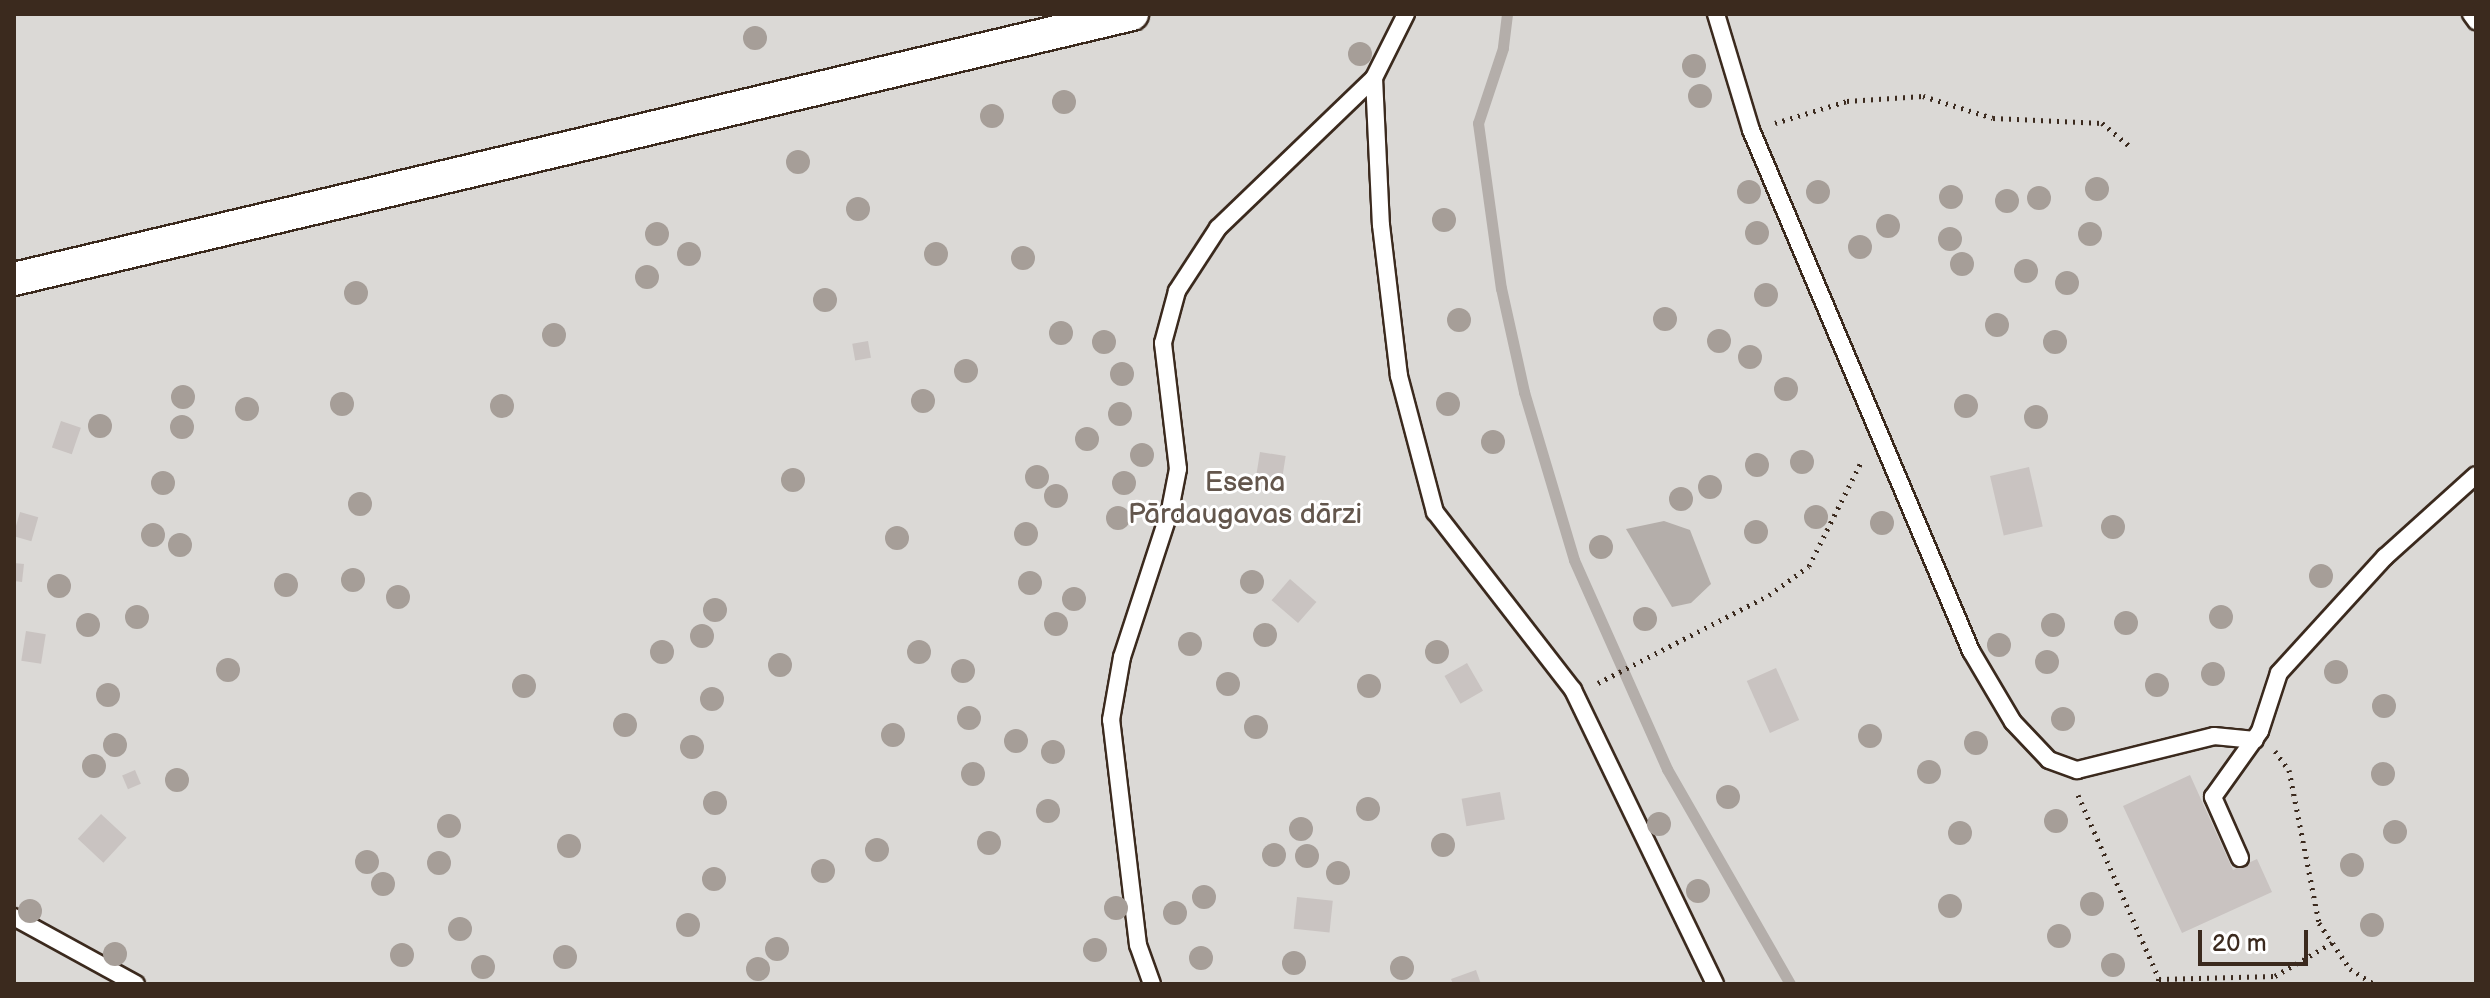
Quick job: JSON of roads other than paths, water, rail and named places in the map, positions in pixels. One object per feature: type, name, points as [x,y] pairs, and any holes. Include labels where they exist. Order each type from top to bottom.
[{"type":"street","points":[[14,279],[1132,14]]},
{"type":"lane","points":[[1152,984],[1138,945],[1111,720],[1122,657],[1170,510],[1178,469],[1163,343],[1177,291],[1218,228],[1374,78],[1406,14]]},
{"type":"lane","points":[[1716,14],[1751,130],[1971,651],[2006,710],[2049,760],[2077,770],[2214,736],[2257,736]]},
{"type":"lane","points":[[2471,14],[2476,21]]},
{"type":"lane","points":[[1374,78],[1381,225],[1399,376],[1435,512],[1573,690],[1715,984]]},
{"type":"lane","points":[[2240,858],[2213,797],[2257,736],[2265,707],[2292,653],[2395,548],[2476,475]]},
{"type":"lane","points":[[14,917],[136,984]]},
{"type":"waterway","points":[[1507,14],[1503,48],[1478,123],[1501,288],[1524,392],[1574,560],[1667,769],[1790,984]]},
{"type":"park label","name":"Esena Pārdaugavas dārzi","points":[[1245,499]]}]
